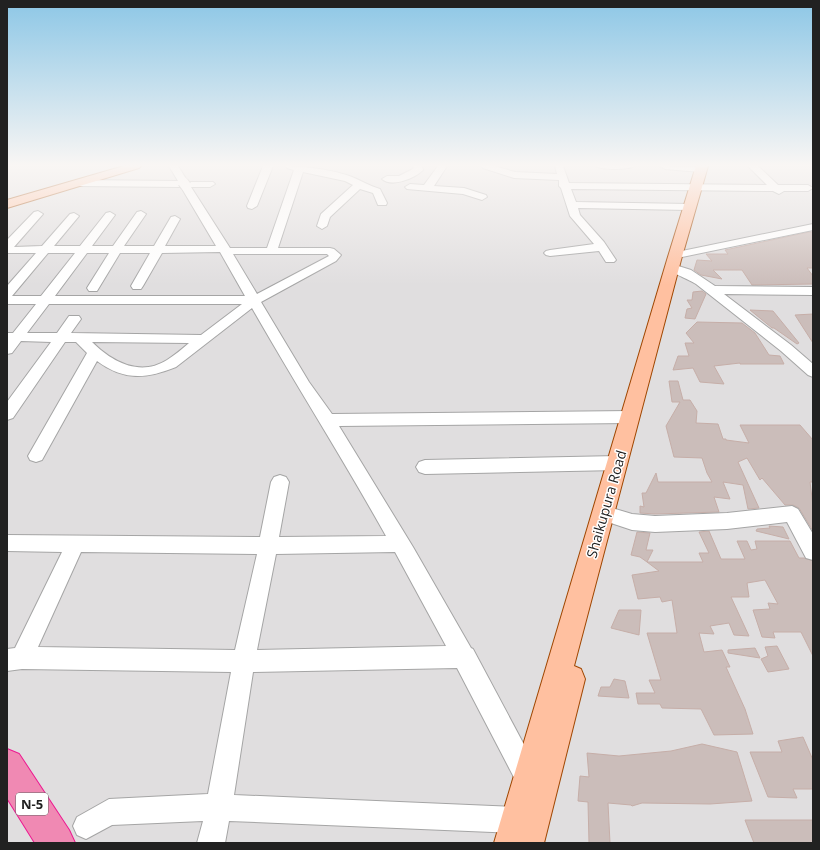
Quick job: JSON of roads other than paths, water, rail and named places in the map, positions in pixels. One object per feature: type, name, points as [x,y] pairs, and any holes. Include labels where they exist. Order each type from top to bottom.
[{"type":"highway","name":"N-5","points":[[7,766],[56,843]]},
{"type":"main road","name":"Shaikupura Road","points":[[518,835],[628,466],[693,206]]},
{"type":"main road","name":"Shaikupura Road","points":[[518,835],[529,779],[602,512],[678,264]]},
{"type":"street","points":[[198,206],[226,250],[304,386],[327,420],[400,544],[465,657],[529,779]]},
{"type":"street","points":[[272,250],[285,206]]},
{"type":"street","points":[[322,226],[325,216],[336,206]]},
{"type":"street","points":[[570,206],[578,221],[602,247],[610,260]]},
{"type":"street","points":[[7,249],[38,214]]},
{"type":"street","points":[[93,288],[116,250],[141,214]]},
{"type":"street","points":[[7,350],[12,337],[45,300],[110,215]]},
{"type":"street","points":[[7,294],[74,216]]},
{"type":"street","points":[[137,286],[175,219]]},
{"type":"street","points":[[678,264],[801,229],[811,232]]},
{"type":"street","points":[[550,253],[602,247]]},
{"type":"street","points":[[7,249],[44,251],[272,250],[330,251],[334,253],[332,259],[254,300],[205,339],[162,369],[147,372],[120,369],[103,361],[94,354],[79,337]]},
{"type":"street","points":[[678,264],[786,348],[813,372]]},
{"type":"street","points":[[713,290],[813,292]]},
{"type":"street","points":[[7,300],[254,300]]},
{"type":"street","points":[[7,414],[74,319]]},
{"type":"street","points":[[12,337],[205,339]]},
{"type":"street","points":[[36,456],[94,354]]},
{"type":"street","points":[[327,420],[631,417]]},
{"type":"street","points":[[425,467],[618,463]]},
{"type":"street","points":[[211,843],[219,807],[244,661],[269,546],[280,482]]},
{"type":"street","points":[[612,516],[632,522],[655,524],[728,521],[792,514],[813,552]]},
{"type":"street","points":[[7,543],[269,546],[400,544]]},
{"type":"street","points":[[75,544],[15,659],[244,661],[465,657]]},
{"type":"street","points":[[86,826],[110,812],[219,807],[518,835]]}]
